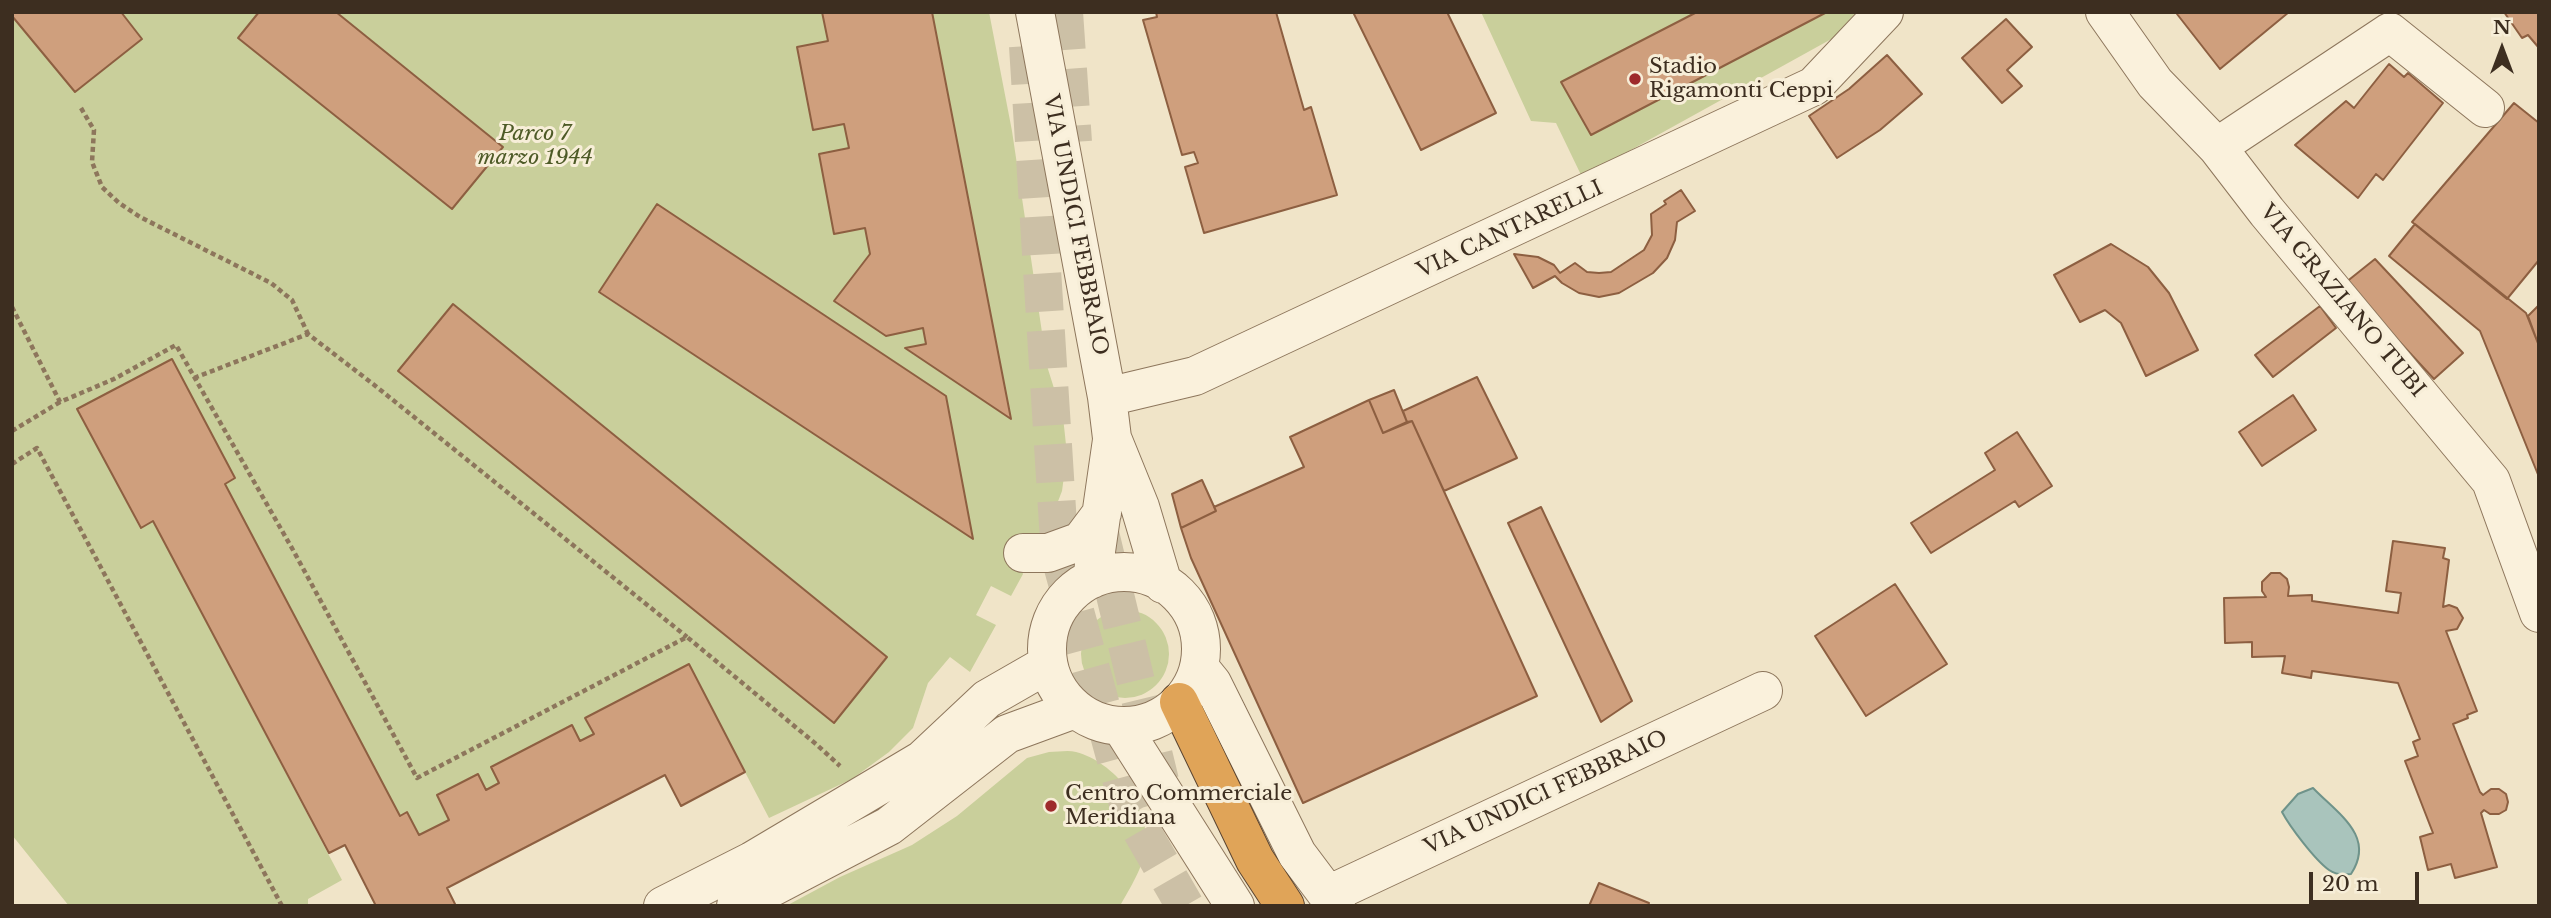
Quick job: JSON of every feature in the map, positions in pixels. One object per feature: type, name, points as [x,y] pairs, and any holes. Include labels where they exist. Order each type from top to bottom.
[{"type":"highway","points":[[1179,702],[1255,860],[1285,906]]},
{"type":"street","name":"VIA UNDICI FEBBRAIO","points":[[1035,12],[1107,397],[1112,438],[1140,507],[1163,584]]},
{"type":"street","name":"VIA CANTARELLI","points":[[1107,397],[1195,376],[1814,86],[1884,12]]},
{"type":"street","name":"VIA GRAZIANO TUBI","points":[[2105,12],[2155,83],[2217,147],[2491,481],[2539,613]]},
{"type":"street","points":[[2217,147],[2390,32],[2485,108]]},
{"type":"street","name":"VIA UNDICI FEBBRAIO","points":[[1079,589],[1101,513],[1112,438]]},
{"type":"street","points":[[1079,589],[1055,571],[1023,553],[1048,553],[1081,541],[1101,513]]},
{"type":"street","name":"VIA UNDICI FEBBRAIO","points":[[1115,573],[1142,574],[1163,584],[1179,596],[1197,624],[1201,651],[1199,667],[1189,690],[1160,717],[1147,722],[1121,726],[1096,721],[1075,709],[1057,688],[1048,664],[1049,632],[1058,608],[1079,589],[1115,573]]},
{"type":"street","points":[[663,906],[752,861],[922,760],[987,699],[1048,664]]},
{"type":"street","name":"VIA UNDICI FEBBRAIO","points":[[1199,667],[1213,683],[1297,854],[1332,900],[1763,691]]},
{"type":"street","points":[[736,906],[889,825],[1007,734],[1075,709]]},
{"type":"street","points":[[1121,726],[1235,906]]},
{"type":"path","points":[[81,108],[94,130],[92,162],[102,187],[119,203],[140,217],[271,283],[292,300],[308,334],[687,637],[816,744],[869,793]]},
{"type":"path","points":[[12,307],[60,402]]},
{"type":"path","points":[[194,378],[308,334]]},
{"type":"path","points":[[12,432],[60,402],[114,379],[176,345],[300,562],[417,778],[687,637]]},
{"type":"path","points":[[12,464],[37,448],[282,906]]},
{"type":"green space","name":"Parco 7 marzo 1944","points":[[121,12],[822,12],[828,41],[797,48],[813,130],[844,124],[849,148],[819,154],[834,234],[865,228],[870,254],[834,301],[886,336],[923,328],[926,344],[906,349],[1010,418],[932,12],[989,12],[1012,131],[1047,366],[1063,417],[1067,454],[1062,491],[1045,535],[1018,563],[1023,574],[1011,596],[991,586],[976,615],[996,625],[970,672],[950,657],[928,683],[913,728],[889,752],[852,779],[769,818],[689,665],[586,718],[594,734],[580,741],[571,725],[491,767],[499,783],[486,790],[478,774],[437,795],[449,820],[419,835],[407,812],[400,816],[225,484],[235,478],[171,359],[78,409],[140,528],[153,521],[342,880],[308,899],[308,906],[69,906],[12,835],[12,16],[75,92],[142,39]],"holes":[[[657,205],[946,396],[973,538],[599,293]],[[453,304],[887,657],[834,723],[399,372]]]},
{"type":"green space","name":"Stadio Rigamonti Ceppi","points":[[1481,12],[1856,12],[1835,37],[1582,177],[1556,123],[1531,121]]},
{"type":"green space","points":[[1116,610],[1134,610],[1150,617],[1162,629],[1169,645],[1169,663],[1162,679],[1150,691],[1134,698],[1116,698],[1100,691],[1088,679],[1081,663],[1081,645],[1088,629],[1100,617]]},
{"type":"green space","name":"Centro Commerciale Meridiana","points":[[1073,751],[1104,765],[1127,788],[1136,802],[1146,831],[1145,854],[1120,906],[786,906],[840,877],[912,845],[957,816],[1027,758],[1049,752]]},
{"type":"water","points":[[2313,788],[2343,817],[2357,837],[2358,860],[2351,874],[2337,874],[2323,865],[2303,843],[2282,812],[2298,794]]},
{"type":"building","points":[[12,12],[121,12],[142,39],[75,92],[12,16]]},
{"type":"building","points":[[259,12],[336,12],[503,147],[452,209],[238,38]]},
{"type":"building","points":[[822,12],[932,12],[1011,419],[905,348],[926,344],[923,328],[886,336],[834,301],[870,254],[865,228],[834,234],[819,154],[849,148],[844,124],[813,130],[797,47],[828,41]]},
{"type":"building","points":[[1156,12],[1276,12],[1304,110],[1311,107],[1337,195],[1204,233],[1185,167],[1198,163],[1194,152],[1182,155],[1143,20],[1157,17]]},
{"type":"building","points":[[1353,12],[1447,12],[1496,113],[1421,150]]},
{"type":"building","points":[[1697,12],[1827,12],[1591,135],[1561,82]]},
{"type":"building","points":[[2289,12],[2220,69],[2177,14]]},
{"type":"building","points":[[2504,12],[2539,12],[2539,48],[2528,35],[2522,38]]},
{"type":"building","points":[[2006,19],[2032,47],[2007,70],[2022,86],[2002,103],[1962,58]]},
{"type":"building","points":[[1887,55],[1922,94],[1880,130],[1837,158],[1809,116],[1849,89]]},
{"type":"building","points":[[2389,64],[2404,77],[2408,73],[2443,103],[2383,180],[2376,174],[2358,198],[2295,145],[2346,101],[2354,108]]},
{"type":"building","points":[[2514,103],[2539,123],[2539,260],[2507,299],[2412,222]]},
{"type":"building","points":[[1681,190],[1695,211],[1677,222],[1675,240],[1667,258],[1653,273],[1619,293],[1599,297],[1579,293],[1555,276],[1533,288],[1514,254],[1538,257],[1554,265],[1560,273],[1575,263],[1587,272],[1611,272],[1644,250],[1652,235],[1651,214]]},
{"type":"building","points":[[657,204],[946,396],[973,539],[599,292]]},
{"type":"building","points":[[2415,224],[2526,313],[2539,346],[2539,477],[2480,331],[2389,256]]},
{"type":"building","points":[[2111,244],[2148,267],[2169,293],[2198,350],[2146,376],[2121,323],[2105,310],[2080,322],[2054,275]]},
{"type":"building","points":[[2375,259],[2463,353],[2434,379],[2345,283]]},
{"type":"building","points":[[453,304],[887,657],[834,723],[398,371]]},
{"type":"building","points":[[2539,305],[2539,346],[2528,316]]},
{"type":"building","points":[[2320,306],[2336,328],[2273,377],[2255,355]]},
{"type":"building","points":[[172,359],[235,478],[225,484],[400,816],[407,812],[419,835],[449,820],[437,795],[478,774],[486,790],[499,783],[491,767],[572,725],[580,741],[594,734],[585,718],[689,664],[745,772],[681,806],[665,775],[447,888],[456,906],[376,906],[345,845],[329,853],[153,521],[141,528],[77,409]]},
{"type":"building","points":[[1477,377],[1517,458],[1444,491],[1412,421],[1407,422],[1403,411]]},
{"type":"building","points":[[1394,390],[1407,422],[1383,433],[1369,400]]},
{"type":"building","points":[[2293,395],[2316,430],[2262,466],[2239,432]]},
{"type":"building","points":[[1369,400],[1383,433],[1412,421],[1537,696],[1303,803],[1191,558],[1181,528],[1216,511],[1214,507],[1304,467],[1290,437]]},
{"type":"building","points":[[2017,432],[2052,486],[2019,507],[2015,501],[1931,553],[1911,523],[1995,470],[1985,453]]},
{"type":"building","points":[[1202,480],[1216,511],[1181,528],[1172,494]]},
{"type":"building","points":[[1541,507],[1632,701],[1601,722],[1508,523]]},
{"type":"building","points":[[2393,541],[2445,548],[2443,558],[2449,560],[2443,607],[2449,605],[2457,608],[2463,618],[2457,629],[2446,631],[2477,711],[2453,724],[2480,792],[2483,795],[2491,789],[2499,789],[2506,794],[2508,802],[2506,810],[2499,814],[2490,814],[2484,810],[2481,813],[2497,867],[2455,878],[2451,864],[2428,870],[2420,837],[2433,833],[2405,761],[2418,756],[2413,742],[2420,739],[2398,683],[2312,671],[2311,678],[2282,673],[2285,656],[2252,657],[2252,642],[2225,643],[2224,598],[2266,597],[2262,591],[2262,582],[2271,573],[2280,573],[2287,579],[2288,596],[2312,595],[2312,601],[2398,613],[2401,593],[2386,591]]},
{"type":"building","points":[[1895,584],[1947,664],[1866,716],[1815,636]]},
{"type":"building","points":[[1599,883],[1649,903],[1648,906],[1589,906]]},
{"type":"tunnel","points":[[1064,12],[1073,142]]},
{"type":"tunnel","points":[[1028,46],[1060,557],[1130,811],[1185,906]]},
{"type":"tunnel","points":[[1100,533],[1160,781]]},
{"type":"place","name":"Stadio Rigamonti Ceppi","points":[[1635,79]]},
{"type":"place","name":"Centro Commerciale Meridiana","points":[[1051,806]]}]
